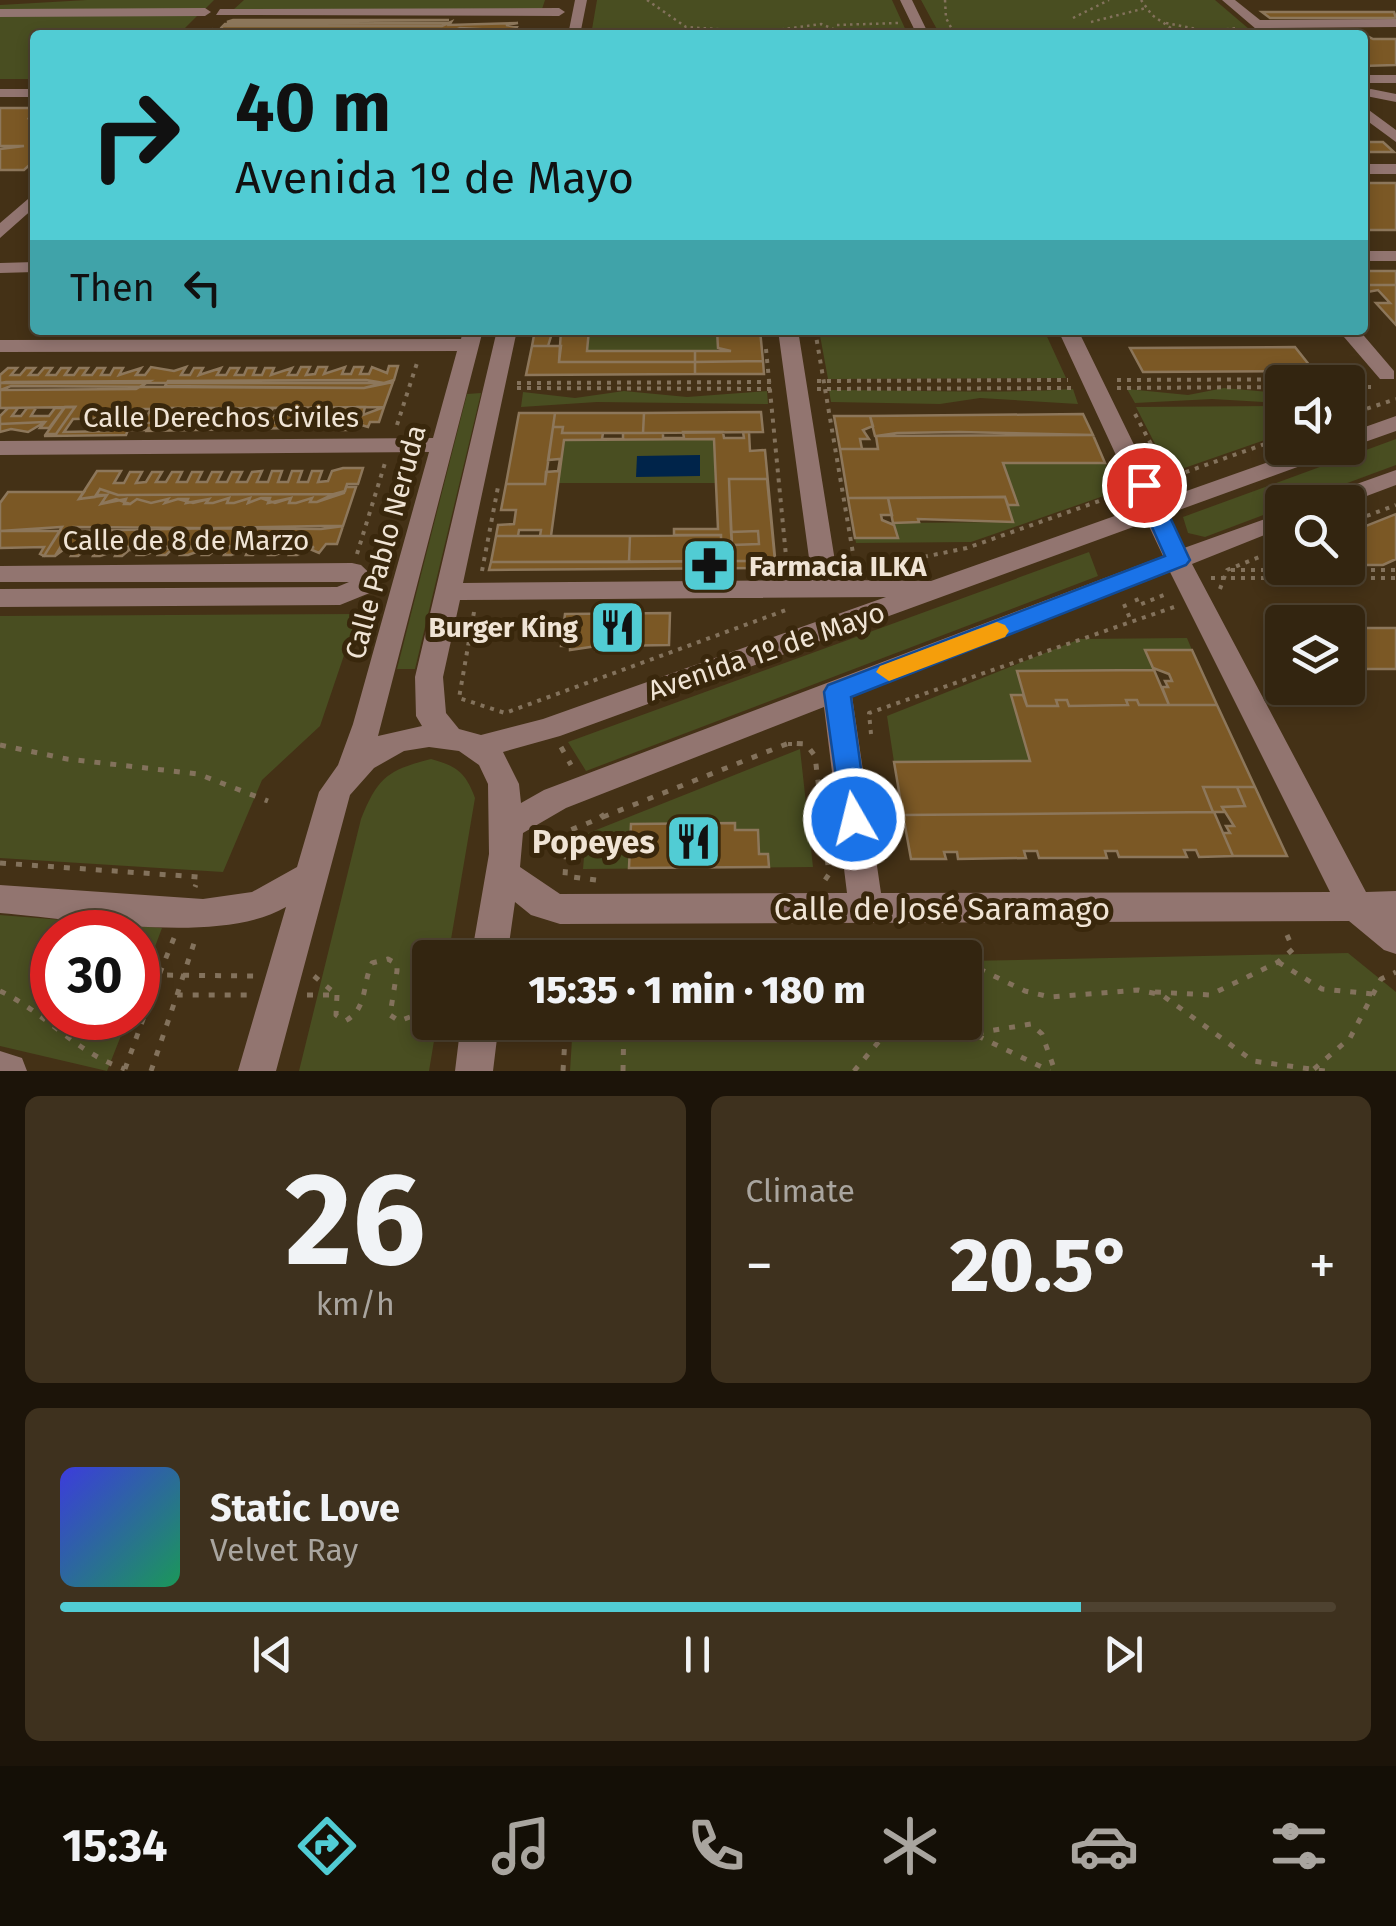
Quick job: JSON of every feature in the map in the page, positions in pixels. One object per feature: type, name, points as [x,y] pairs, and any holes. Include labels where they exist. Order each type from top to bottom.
[{"type":"street","points":[[0,3],[42,0]]},
{"type":"street","points":[[204,28],[232,0]]},
{"type":"street","points":[[575,30],[581,0]]},
{"type":"street","points":[[906,0],[921,30]]},
{"type":"street","points":[[1228,0],[1262,30]]},
{"type":"street","points":[[220,13],[560,6],[555,28]]},
{"type":"street","points":[[0,13],[205,12]]},
{"type":"street","points":[[1254,26],[1396,24]]},
{"type":"street","points":[[1368,87],[1396,78]]},
{"type":"street","points":[[1368,88],[1396,94]]},
{"type":"street","points":[[0,90],[30,90]]},
{"type":"street","points":[[1368,115],[1392,135]]},
{"type":"street","points":[[1368,169],[1396,169]]},
{"type":"street","points":[[0,233],[30,203]]},
{"type":"street","points":[[0,256],[30,256]]},
{"type":"street","points":[[1368,256],[1396,256]]},
{"type":"street","points":[[0,268],[30,268]]},
{"type":"street","points":[[448,736],[431,716],[429,677],[505,335]]},
{"type":"street","points":[[789,335],[826,588]]},
{"type":"street","points":[[1072,335],[1112,385],[1156,509],[1188,582],[1356,906],[1396,938]]},
{"type":"street","points":[[1352,335],[1387,375]]},
{"type":"street","points":[[0,346],[472,337]]},
{"type":"street","name":"Calle Pablo Neruda","points":[[351,768],[368,724],[472,337]]},
{"type":"street","points":[[1365,434],[1396,423]]},
{"type":"street","name":"Calle Derechos Civiles","points":[[0,448],[442,445]]},
{"type":"street","name":"Avenida 1º de Mayo","points":[[483,746],[550,728],[944,588],[1102,515],[1156,509],[1280,465]]},
{"type":"street","points":[[1365,488],[1396,477]]},
{"type":"street","points":[[506,826],[555,799],[1128,579],[1188,582],[1265,531]]},
{"type":"street","name":"Calle de 8 de Marzo","points":[[0,574],[352,571],[368,584]]},
{"type":"street","name":"Calle de 8 de Marzo","points":[[0,598],[340,596],[368,584],[403,584]]},
{"type":"street","points":[[446,592],[944,588]]},
{"type":"street","points":[[837,692],[829,750],[866,910]]},
{"type":"street","points":[[257,1071],[335,792],[351,768],[372,751],[403,740],[448,736],[483,746],[498,762],[504,784],[506,826],[491,940]]},
{"type":"street","name":"Calle de José Saramago","points":[[500,870],[543,904],[560,909],[1396,906]]},
{"type":"street","points":[[0,899],[203,914],[258,906],[310,876]]},
{"type":"street","points":[[474,1071],[478,1040]]},
{"type":"street","points":[[0,1069],[8,1071]]},
{"type":"path","points":[[647,0],[692,30]]},
{"type":"path","points":[[945,0],[946,18],[952,30]]},
{"type":"path","points":[[1073,18],[1109,0]]},
{"type":"path","points":[[1141,0],[1173,30]]},
{"type":"path","points":[[1091,22],[1146,8]]},
{"type":"path","points":[[1161,22],[1201,30]]},
{"type":"path","points":[[763,30],[807,24],[907,24]]},
{"type":"path","points":[[830,25],[839,30]]},
{"type":"path","points":[[1216,30],[1254,26]]},
{"type":"path","points":[[686,27],[723,30]]},
{"type":"path","points":[[816,335],[856,571]]},
{"type":"path","points":[[766,347],[786,556],[794,572],[774,572]]},
{"type":"path","points":[[770,382],[517,383],[516,388],[1265,387]]},
{"type":"path","points":[[1112,385],[1169,478],[1265,444]]},
{"type":"path","points":[[1365,410],[1396,398]]},
{"type":"path","points":[[482,574],[499,481]]},
{"type":"path","points":[[1365,517],[1396,505]]},
{"type":"path","points":[[874,567],[1102,515]]},
{"type":"path","points":[[1128,579],[1139,605],[1188,582],[1219,592],[1228,570],[1265,555]]},
{"type":"path","points":[[1228,570],[1396,570]]},
{"type":"path","points":[[603,818],[789,743],[829,750],[872,733],[869,712],[1188,582],[1208,578],[1396,578]]},
{"type":"path","points":[[474,610],[459,698],[505,713],[797,606],[778,606]]},
{"type":"path","points":[[0,745],[67,759],[198,774],[268,801]]},
{"type":"path","points":[[825,880],[829,750]]},
{"type":"path","points":[[982,972],[1034,994],[1064,998],[1150,992],[1210,994],[1278,962],[1292,949]]},
{"type":"path","points":[[150,1071],[177,994],[337,995],[336,1015],[345,1020],[354,1018],[361,1009],[364,975],[372,963],[388,960],[397,964],[399,975],[387,1006],[390,1015],[399,1021],[412,1015]]},
{"type":"path","points":[[1278,962],[1304,983],[1338,997],[1374,994]]},
{"type":"path","points":[[1312,1070],[1350,1038],[1381,979],[1396,972]]},
{"type":"path","points":[[0,991],[37,1007],[100,1064],[125,1070],[136,1040]]},
{"type":"path","points":[[1150,992],[1176,1004],[1243,1056],[1270,1068],[1325,1071]]},
{"type":"path","points":[[982,1036],[1031,1024],[1042,1034],[1052,1071]]},
{"type":"path","points":[[563,1071],[565,1040]]},
{"type":"path","points":[[624,1040],[624,1071]]},
{"type":"path","points":[[854,1071],[880,1040]]},
{"type":"path","points":[[981,1040],[1052,1071]]},
{"type":"green space","points":[[214,0],[203,11],[0,12],[0,5]]},
{"type":"green space","points":[[244,0],[545,0],[542,9],[233,10]]},
{"type":"green space","points":[[597,0],[892,0],[906,30],[592,30]]},
{"type":"green space","points":[[921,0],[1215,0],[1250,30],[937,30]]},
{"type":"green space","points":[[0,16],[197,16],[183,30],[30,30],[30,79],[0,79]]},
{"type":"green space","points":[[589,335],[717,335],[717,350],[587,351]]},
{"type":"green space","points":[[820,335],[1046,335],[1066,378],[828,379]]},
{"type":"green space","points":[[1224,388],[1265,392],[1265,402],[1212,399],[1135,403],[1127,389],[1188,395]]},
{"type":"green space","points":[[1073,389],[1078,404],[980,398],[940,404],[831,402],[829,390],[981,392]]},
{"type":"green space","points":[[624,391],[687,397],[767,391],[768,404],[597,402],[521,407],[523,392],[575,398]]},
{"type":"green space","points":[[481,393],[415,669],[397,669],[467,394]]},
{"type":"green space","points":[[1265,406],[1265,440],[1170,473],[1136,407]]},
{"type":"green space","points":[[714,439],[715,483],[558,483],[564,440]]},
{"type":"green space","points":[[1396,439],[1396,465],[1342,485],[1270,485],[1325,465],[1365,465],[1365,450]]},
{"type":"green space","points":[[1003,463],[1105,463],[1118,491],[971,542],[856,543],[855,538],[897,538],[894,523],[1013,522],[1008,505],[1017,504]]},
{"type":"green space","points":[[1265,487],[1265,514],[1205,537],[1188,533],[1183,517]]},
{"type":"green space","points":[[1089,552],[1098,576],[586,771],[568,742]]},
{"type":"green space","points":[[358,614],[320,726],[262,780],[223,872],[0,858],[0,616]]},
{"type":"green space","points":[[1187,638],[1192,650],[1146,651],[1154,670],[1017,671],[1023,695],[1011,695],[1030,761],[894,762],[887,716],[1080,639]]},
{"type":"green space","points":[[800,749],[813,867],[583,869],[586,834]]},
{"type":"green space","points":[[431,759],[448,765],[468,782],[475,798],[451,940],[412,940],[412,1040],[434,1040],[429,1071],[299,1071],[361,819],[379,784],[404,767]]},
{"type":"green space","points":[[0,915],[30,917],[30,1040],[119,1040],[107,1071],[0,1046]]},
{"type":"green space","points":[[1348,953],[1396,992],[1396,1071],[570,1071],[572,1040],[982,1040],[982,961]]},
{"type":"water","points":[[700,455],[700,476],[636,477],[637,456]]},
{"type":"building","points":[[1262,12],[1394,12],[1396,18],[1270,18]]},
{"type":"building","points":[[233,20],[449,20],[227,22]]},
{"type":"building","points":[[451,22],[449,25],[518,23],[506,25],[517,27],[516,30],[220,30],[223,26],[442,26]]},
{"type":"building","points":[[448,23],[442,26],[223,26],[225,24]]},
{"type":"building","points":[[1368,36],[1396,39],[1396,65],[1368,66]]},
{"type":"building","points":[[0,108],[30,108],[30,165],[24,170],[0,170],[0,149],[24,146],[0,146]]},
{"type":"building","points":[[1368,142],[1383,142],[1394,152],[1368,152]]},
{"type":"building","points":[[1368,183],[1396,183],[1396,230],[1368,230]]},
{"type":"building","points":[[1368,271],[1396,271],[1396,285],[1368,285]]},
{"type":"building","points":[[1368,285],[1396,285],[1396,325],[1376,303],[1390,303],[1378,290],[1368,292]]},
{"type":"building","points":[[534,335],[551,335],[548,346],[532,346]]},
{"type":"building","points":[[561,335],[589,335],[587,351],[695,351],[695,362],[559,362]]},
{"type":"building","points":[[717,335],[760,335],[763,361],[695,362],[695,351],[731,351],[718,348]]},
{"type":"building","points":[[532,346],[561,346],[559,362],[695,362],[695,374],[526,375]]},
{"type":"building","points":[[1295,347],[1309,365],[1265,365],[1265,371],[1143,372],[1130,348]]},
{"type":"building","points":[[763,361],[764,374],[695,374],[695,362]]},
{"type":"building","points":[[389,366],[398,366],[394,380],[384,383],[0,383],[0,375],[8,368],[17,368],[11,375],[20,375],[26,368],[35,368],[29,375],[38,375],[44,368],[52,368],[47,375],[70,368],[65,375],[74,375],[79,368],[88,368],[83,375],[92,375],[97,368],[105,368],[101,375],[110,375],[114,368],[123,368],[119,375],[141,368],[136,375],[145,375],[151,367],[174,371],[186,367],[181,375],[190,375],[194,368],[203,368],[199,375],[221,368],[217,375],[226,375],[230,368],[239,368],[235,375],[244,375],[247,368],[256,368],[253,375],[262,375],[265,368],[274,368],[271,375],[292,368],[288,375],[297,375],[301,367],[310,367],[306,375],[315,374],[318,367],[327,367],[324,374],[345,367],[342,374],[351,374],[354,367],[363,367],[360,374],[369,374],[372,367],[387,373]]},
{"type":"building","points":[[150,381],[136,389],[0,390],[0,383],[6,382]]},
{"type":"building","points":[[168,381],[384,383],[364,388],[165,386]]},
{"type":"building","points":[[393,382],[384,407],[142,409],[130,428],[148,430],[128,430],[126,435],[44,436],[56,434],[75,407],[0,408],[0,390],[11,386],[364,388]],"holes":[[[120,418],[111,431],[64,432],[73,419]]]},
{"type":"building","points":[[65,407],[75,407],[56,434],[46,434]]},
{"type":"building","points":[[357,407],[365,407],[363,415],[384,407],[379,422],[370,422],[368,427],[351,422],[143,423],[140,428],[130,428],[138,416],[161,408],[156,416],[166,416],[170,408],[179,408],[175,416],[184,416],[189,408],[198,408],[194,416],[203,416],[207,408],[217,408],[213,416],[222,416],[226,408],[235,408],[231,416],[241,416],[245,408],[254,408],[250,416],[260,416],[263,408],[273,408],[269,416],[279,415],[282,408],[291,408],[288,415],[310,408],[306,415],[316,415],[319,408],[328,408],[325,415],[335,415],[338,408],[347,408],[344,415],[353,415]]},
{"type":"building","points":[[8,408],[18,408],[12,416],[36,408],[31,416],[49,416],[55,408],[64,408],[49,428],[40,428],[45,422],[0,424],[0,416]]},
{"type":"building","points":[[761,412],[763,432],[643,433],[644,413]]},
{"type":"building","points":[[519,413],[555,413],[545,484],[506,484]]},
{"type":"building","points":[[555,413],[644,413],[643,433],[562,433],[563,427],[553,427]]},
{"type":"building","points":[[1083,414],[1093,435],[875,436],[870,416]]},
{"type":"building","points":[[834,416],[870,416],[873,426],[863,430],[869,439],[860,439],[862,449],[840,449]]},
{"type":"building","points":[[45,422],[28,432],[0,432],[0,424]]},
{"type":"building","points":[[143,423],[360,423],[347,430],[338,430],[339,427],[147,431],[149,428],[140,428]]},
{"type":"building","points":[[553,427],[563,427],[562,433],[603,433],[602,439],[623,439],[623,433],[663,433],[663,438],[684,438],[683,432],[723,432],[724,438],[744,438],[743,432],[749,432],[750,451],[765,450],[776,568],[489,570],[491,562],[775,561],[767,479],[729,479],[732,544],[721,544],[721,535],[674,535],[674,529],[718,529],[714,439],[564,440],[551,536],[540,536],[541,530],[519,530],[518,536],[496,536],[498,525],[514,524],[516,510],[501,510],[506,484],[545,484],[546,472],[558,471],[560,459],[548,460]]},
{"type":"building","points":[[897,433],[1093,435],[1105,463],[1003,463],[1018,505],[1008,505],[1005,497],[848,498],[840,449],[878,449],[876,436]]},
{"type":"building","points":[[363,468],[358,484],[347,484],[345,491],[334,494],[118,495],[100,489],[95,497],[79,499],[97,471],[121,471],[114,483],[124,483],[130,472],[142,472],[136,483],[146,482],[152,472],[162,472],[156,482],[166,482],[172,472],[182,472],[177,482],[187,482],[192,472],[202,472],[197,482],[207,482],[212,472],[222,472],[217,482],[227,482],[232,472],[242,472],[237,482],[247,482],[252,472],[262,471],[257,482],[268,482],[272,471],[282,471],[278,482],[288,482],[292,471],[302,471],[298,482],[308,482],[312,471],[322,471],[318,482],[328,481],[332,471]]},
{"type":"building","points":[[729,479],[767,479],[775,561],[733,561],[732,545],[759,544],[758,531],[731,532]]},
{"type":"building","points":[[346,487],[356,487],[343,526],[321,529],[73,527],[55,556],[44,556],[62,527],[0,531],[0,503],[8,492],[84,492],[79,499],[107,495],[101,504],[116,499],[130,504],[137,499],[151,503],[168,499],[165,503],[188,499],[186,503],[209,499],[206,503],[213,503],[229,498],[227,503],[270,498],[268,503],[291,498],[289,503],[296,503],[312,498],[310,502],[317,502],[344,493]]},
{"type":"building","points":[[100,489],[118,495],[334,494],[317,502],[310,502],[312,498],[296,503],[289,503],[291,498],[275,503],[261,498],[248,503],[250,498],[227,503],[229,498],[213,503],[206,503],[209,499],[151,503],[137,499],[124,504],[126,499],[101,504],[107,495],[96,495]]},
{"type":"building","points":[[1005,497],[1013,522],[918,519],[919,522],[893,523],[888,498]]},
{"type":"building","points":[[848,498],[888,498],[892,515],[881,515],[882,520],[894,525],[898,538],[855,538]]},
{"type":"building","points":[[1396,514],[1396,559],[1383,565],[1365,565],[1365,526]]},
{"type":"building","points":[[343,526],[337,544],[326,544],[319,553],[303,546],[67,547],[55,556],[71,531]]},
{"type":"building","points":[[0,531],[60,531],[44,556],[40,554],[44,547],[0,548]]},
{"type":"building","points":[[758,531],[759,544],[732,545],[731,532]]},
{"type":"building","points":[[721,535],[721,544],[732,544],[733,561],[629,562],[630,536]]},
{"type":"building","points":[[496,536],[630,536],[629,562],[491,562]]},
{"type":"building","points":[[120,546],[314,547],[297,555],[289,555],[292,549],[275,555],[268,555],[270,549],[259,549],[253,555],[246,555],[249,549],[231,555],[224,555],[227,549],[216,549],[209,555],[202,555],[205,549],[188,555],[180,555],[183,549],[172,549],[166,555],[158,555],[162,549],[144,555],[137,555],[140,550],[129,550],[122,556],[115,556],[118,550],[93,556],[96,550],[85,550],[71,556],[75,550],[65,550]]},
{"type":"building","name":"Burger King","points":[[670,613],[669,645],[609,646],[609,650],[596,650],[597,646],[570,650],[570,646],[561,646],[565,614]]},
{"type":"building","points":[[1365,628],[1396,628],[1396,669],[1365,669]]},
{"type":"building","points":[[1145,650],[1192,650],[1217,705],[1169,705],[1162,687],[1168,687],[1165,681],[1172,681],[1169,674],[1153,668]]},
{"type":"building","points":[[1154,670],[1169,705],[1139,705],[1137,700],[1126,700],[1128,705],[1069,706],[1067,700],[1056,700],[1058,706],[1027,706],[1017,671]]},
{"type":"building","points":[[1011,695],[1023,695],[1027,706],[1058,706],[1056,700],[1067,700],[1069,706],[1128,705],[1126,700],[1137,700],[1139,705],[1217,705],[1255,787],[1203,787],[1213,812],[903,815],[894,762],[1030,761]]},
{"type":"building","points":[[1203,787],[1237,787],[1245,806],[1222,807],[1225,812],[1213,812]]},
{"type":"building","points":[[1237,787],[1255,787],[1287,856],[1233,856],[1223,833],[1230,833],[1226,826],[1234,826],[1222,807],[1245,806]]},
{"type":"building","points":[[1214,812],[1233,856],[1199,857],[1196,850],[1184,850],[1187,857],[1119,857],[1117,851],[1105,851],[1107,858],[1039,858],[1037,851],[1024,851],[1026,858],[958,859],[957,852],[944,852],[946,859],[911,859],[903,815]]},
{"type":"building","name":"Popeyes","points":[[735,823],[735,830],[758,830],[759,854],[768,854],[769,867],[629,868],[631,824]]},
{"type":"slow traffic","points":[[889,672],[997,631]]},
{"type":"place","name":"Farmacia ILKA","points":[[710,566]]},
{"type":"place","name":"Burger King","points":[[617,627]]},
{"type":"place","name":"Popeyes","points":[[694,842]]},
{"type":"route","points":[[854,819],[837,692],[1178,560],[1144,485]]}]
